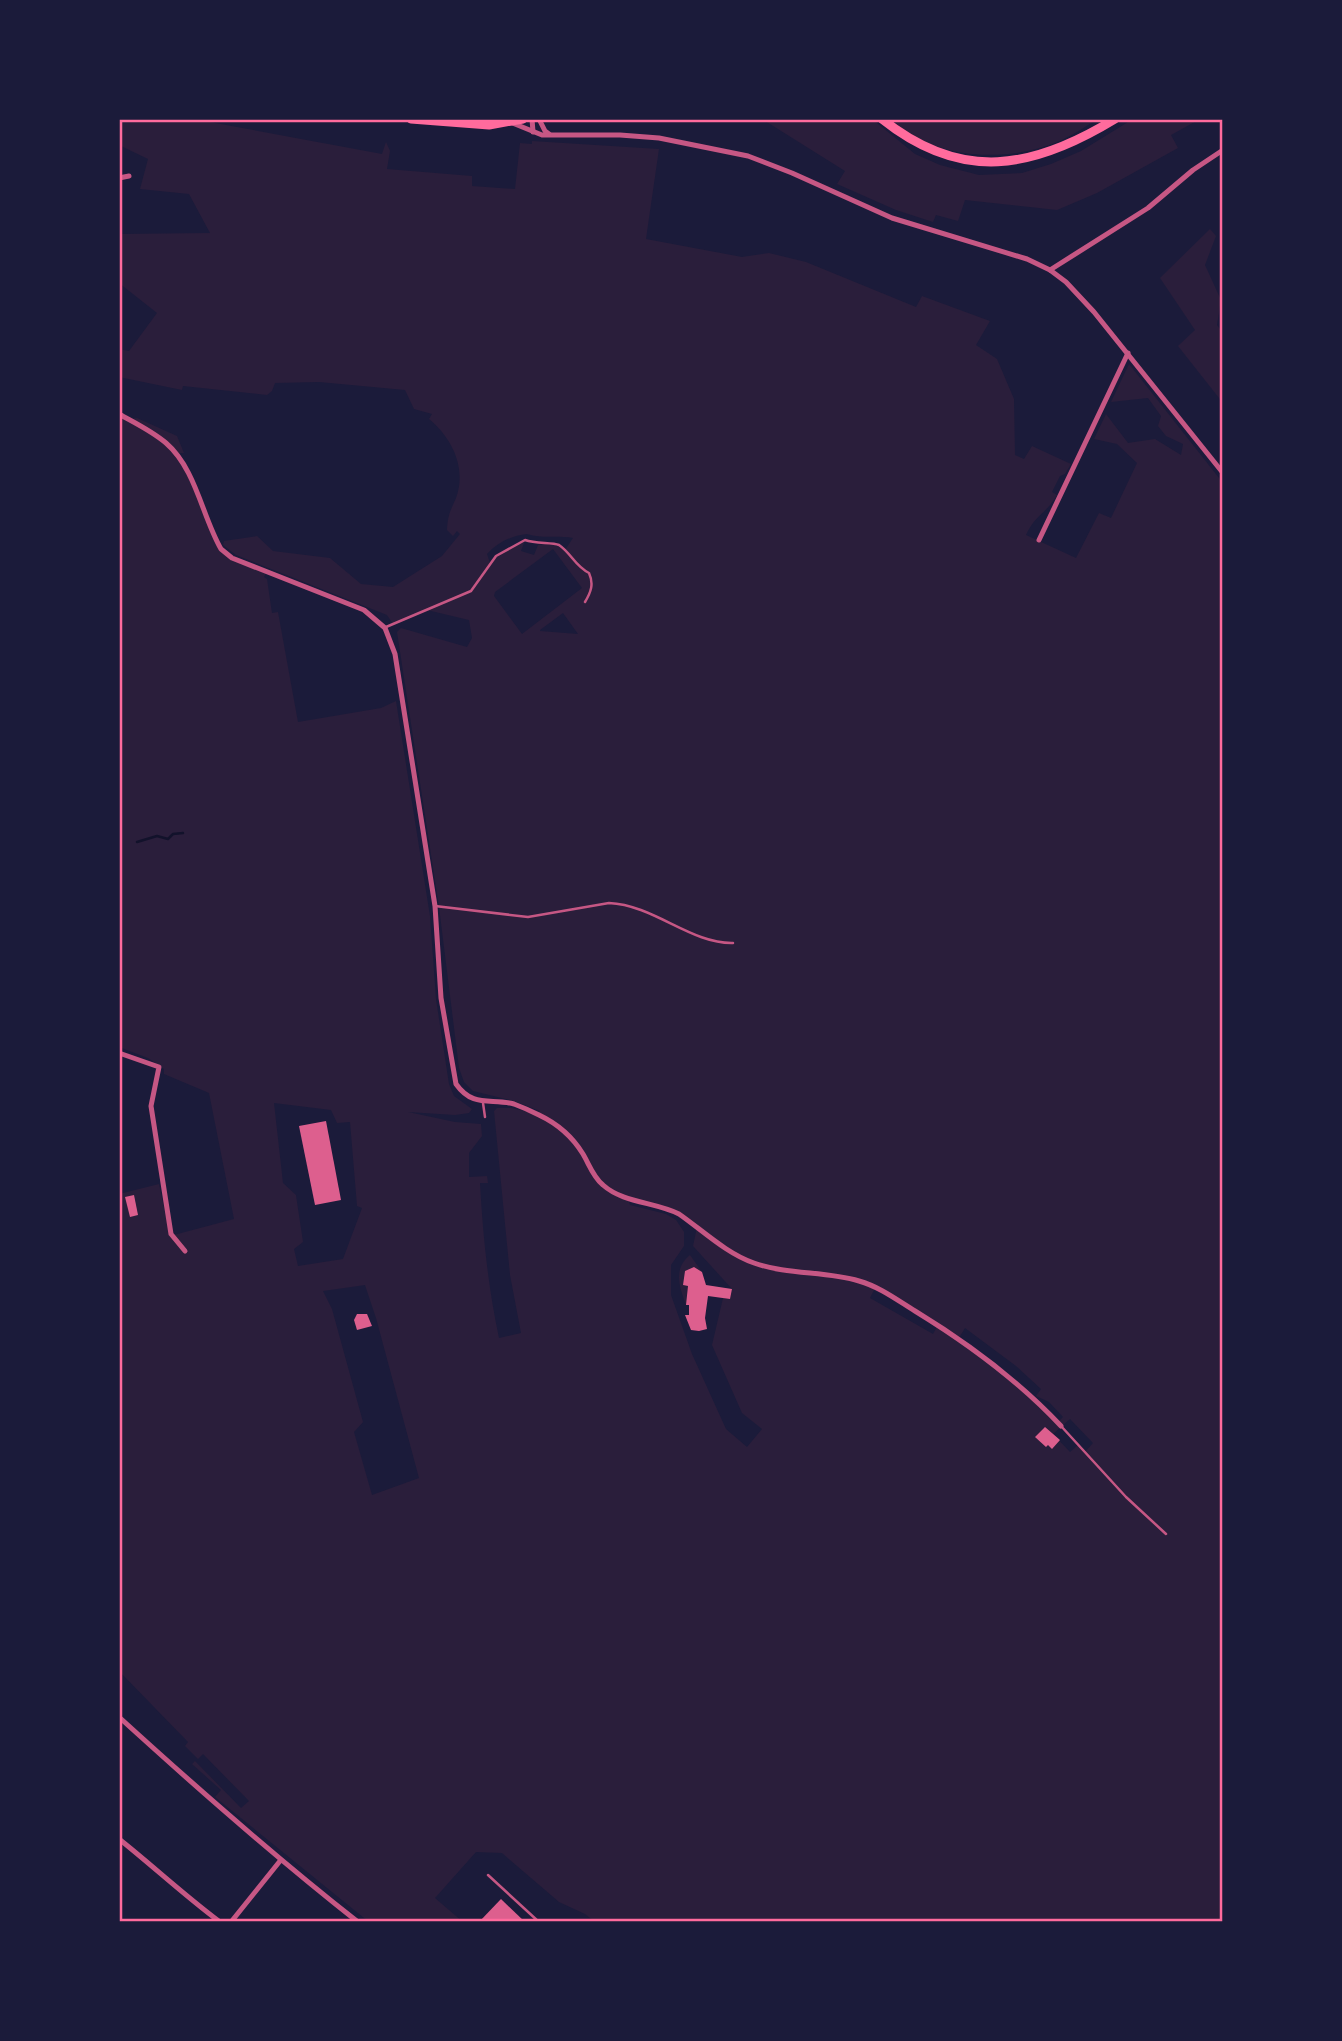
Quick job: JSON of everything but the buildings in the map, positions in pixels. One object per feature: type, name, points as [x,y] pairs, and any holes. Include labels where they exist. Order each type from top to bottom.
[{"type":"main road","points":[[411,119],[489,125],[523,119]]},
{"type":"main road","points":[[883,119],[920,145],[942,155],[997,163],[1050,153],[1115,119]]},
{"type":"street","points":[[532,119],[533,132]]},
{"type":"street","points":[[539,119],[545,131],[552,135]]},
{"type":"street","points":[[510,122],[533,132],[552,135],[659,138],[748,156],[892,218],[1027,259],[1051,270],[1074,289],[1223,473]]},
{"type":"street","points":[[1051,270],[1148,208],[1193,170],[1223,150]]},
{"type":"street","points":[[119,178],[129,176]]},
{"type":"street","points":[[1040,540],[1128,353]]},
{"type":"street","points":[[119,414],[159,437],[176,453],[186,468],[221,549],[232,558],[364,610],[385,628],[395,654],[435,906],[442,998],[456,1084],[470,1099],[514,1104],[554,1122],[574,1141],[603,1185],[614,1193],[668,1208],[738,1256],[767,1267],[836,1275],[881,1290],[982,1354],[1034,1398],[1061,1426]]},
{"type":"street","points":[[119,1053],[159,1067],[151,1106],[171,1234],[185,1251]]},
{"type":"street","points":[[119,1717],[279,1861],[358,1922]]},
{"type":"street","points":[[119,1839],[220,1922]]},
{"type":"street","points":[[231,1922],[279,1861]]},
{"type":"lane","points":[[385,628],[471,591],[496,556],[525,540],[538,545],[558,544],[578,567],[589,573],[592,580],[591,589],[585,602]]},
{"type":"lane","points":[[435,906],[528,917],[620,903],[654,915],[709,941],[733,943]]},
{"type":"lane","points":[[483,1102],[485,1117]]},
{"type":"lane","points":[[1061,1426],[1126,1497],[1166,1534]]},
{"type":"lane","points":[[488,1875],[539,1922]]},
{"type":"shaded area","points":[[119,119],[194,119],[382,154],[386,142],[390,151],[387,169],[472,176],[472,186],[515,189],[520,143],[532,144],[532,141],[659,149],[646,239],[742,257],[769,253],[806,262],[916,307],[922,296],[990,321],[976,345],[997,359],[1014,399],[1015,455],[1024,459],[1032,446],[1071,464],[1065,474],[1060,476],[1052,492],[1057,495],[1026,535],[1076,558],[1099,513],[1111,518],[1137,463],[1117,444],[1094,439],[1106,414],[1128,443],[1155,439],[1181,455],[1183,444],[1166,436],[1158,426],[1161,416],[1148,398],[1111,402],[1129,364],[1223,483],[1223,1922],[595,1922],[585,1914],[559,1902],[502,1853],[476,1852],[435,1898],[463,1922],[369,1922],[215,1797],[221,1790],[192,1764],[195,1761],[241,1808],[249,1801],[203,1754],[198,1759],[185,1746],[188,1742],[119,1671],[119,1194],[159,1184],[170,1236],[234,1219],[209,1093],[164,1074],[164,1069],[148,1058],[119,1047],[119,414],[128,419],[137,418],[177,436],[184,453],[177,453],[221,549],[232,558],[267,571],[264,577],[267,579],[272,613],[278,612],[298,722],[381,708],[396,701],[430,916],[436,999],[449,1084],[454,1096],[472,1109],[469,1113],[455,1115],[408,1112],[455,1122],[481,1124],[482,1136],[469,1153],[469,1177],[487,1176],[488,1183],[480,1183],[481,1203],[489,1280],[499,1338],[521,1333],[510,1275],[494,1111],[497,1108],[511,1108],[538,1114],[540,1111],[514,1101],[473,1091],[464,1082],[459,1068],[439,907],[397,632],[401,628],[467,647],[472,638],[469,620],[427,610],[393,624],[387,615],[236,555],[223,545],[224,541],[257,536],[273,551],[330,558],[361,584],[393,587],[442,556],[460,534],[457,531],[453,536],[447,530],[460,476],[451,444],[429,419],[432,414],[414,409],[405,390],[319,382],[275,383],[267,395],[183,386],[182,390],[119,377],[119,349],[129,351],[157,313],[119,283],[119,234],[210,233],[189,194],[140,189],[148,159],[119,145]],"holes":[[[527,534],[573,538],[565,550],[552,543],[538,545],[534,555],[521,551],[524,543],[519,544],[505,550],[490,563],[487,554],[500,543]],[[553,549],[582,588],[522,634],[494,596],[495,592]],[[563,613],[578,634],[540,631]],[[274,1103],[331,1110],[337,1123],[350,1122],[357,1206],[362,1208],[343,1259],[298,1266],[294,1249],[303,1242],[296,1195],[283,1183]],[[628,1198],[679,1214],[697,1227],[693,1246],[732,1289],[730,1299],[723,1298],[712,1345],[742,1413],[762,1429],[747,1447],[726,1429],[692,1354],[671,1295],[671,1265],[684,1246],[684,1232],[676,1220],[666,1214],[630,1205]],[[365,1285],[419,1478],[372,1495],[354,1432],[363,1422],[332,1309],[323,1291]],[[875,1288],[938,1325],[933,1334],[870,1298]],[[965,1328],[1016,1366],[1041,1389],[1036,1396],[1049,1402],[1063,1417],[1058,1422],[982,1354],[959,1338]],[[1070,1419],[1093,1443],[1085,1452],[1078,1445],[1070,1452],[1053,1434]]]},
{"type":"shaded area","points":[[762,119],[872,119],[915,154],[940,165],[979,175],[1022,173],[1051,164],[1081,151],[1133,119],[1200,119],[1171,135],[1178,148],[1097,193],[1057,210],[965,200],[958,221],[936,215],[933,222],[896,210],[837,184],[845,171]]},
{"type":"shaded area","points":[[891,119],[1098,119],[1060,141],[1040,148],[995,155],[972,154],[928,143],[908,133]]},
{"type":"shaded area","points":[[1210,229],[1216,236],[1205,265],[1221,300],[1217,325],[1223,333],[1223,403],[1178,346],[1195,330],[1160,278]]},
{"type":"shaded area","points":[[690,1255],[702,1272],[694,1267],[685,1271],[683,1285],[688,1286],[686,1305],[679,1272]]},
{"type":"waterway","points":[[137,842],[157,836],[168,839],[173,834],[183,833]]}]
